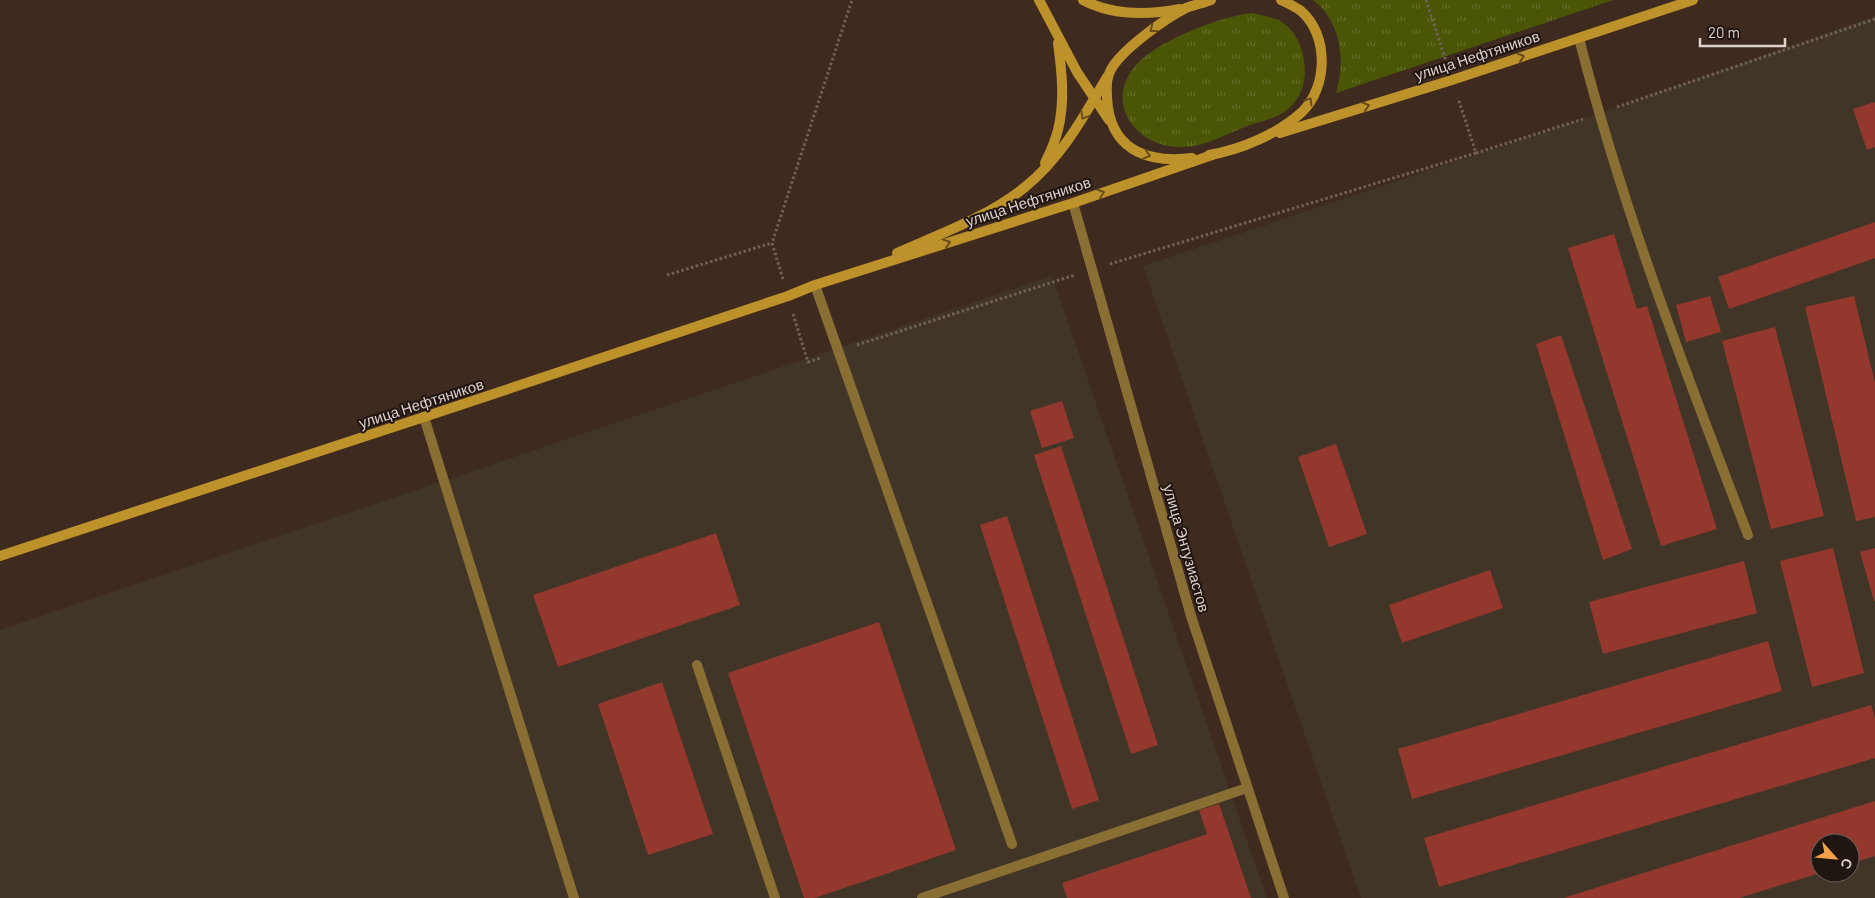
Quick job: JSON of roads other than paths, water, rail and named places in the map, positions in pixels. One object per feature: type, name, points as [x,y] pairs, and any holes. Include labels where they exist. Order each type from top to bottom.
[{"type":"main road","points":[[1039,0],[1057,37],[1094,99],[1113,126]]},
{"type":"main road","points":[[1083,0],[1107,10],[1147,14],[1186,8]]},
{"type":"main road","name":"улица Нефтяников","points":[[850,274],[962,224],[1025,187],[1066,144],[1109,74],[1132,46],[1159,24],[1186,8],[1211,0]]},
{"type":"main road","name":"улица Нефтяников","points":[[1269,136],[1303,111],[1318,86],[1321,71],[1322,55],[1319,39],[1311,23],[1301,11],[1281,0]]},
{"type":"main road","name":"улица Нефтяников","points":[[0,556],[424,418],[788,296],[814,285],[1073,203],[1269,136],[1452,80],[1693,0]]},
{"type":"main road","points":[[1042,171],[1058,131],[1061,114],[1061,69],[1057,37]]},
{"type":"main road","name":"улица Нефтяников","points":[[1109,74],[1107,99],[1113,126],[1121,139],[1132,148],[1144,155],[1172,160],[1215,154]]},
{"type":"street","points":[[1579,38],[1598,114],[1669,329],[1748,535]]},
{"type":"street","name":"улица Энтузиастов","points":[[1073,203],[1190,616],[1284,898]]},
{"type":"street","points":[[814,285],[1012,844]]},
{"type":"street","points":[[424,418],[574,898]]},
{"type":"street","points":[[697,665],[775,898]]},
{"type":"street","points":[[922,898],[1247,788]]}]
